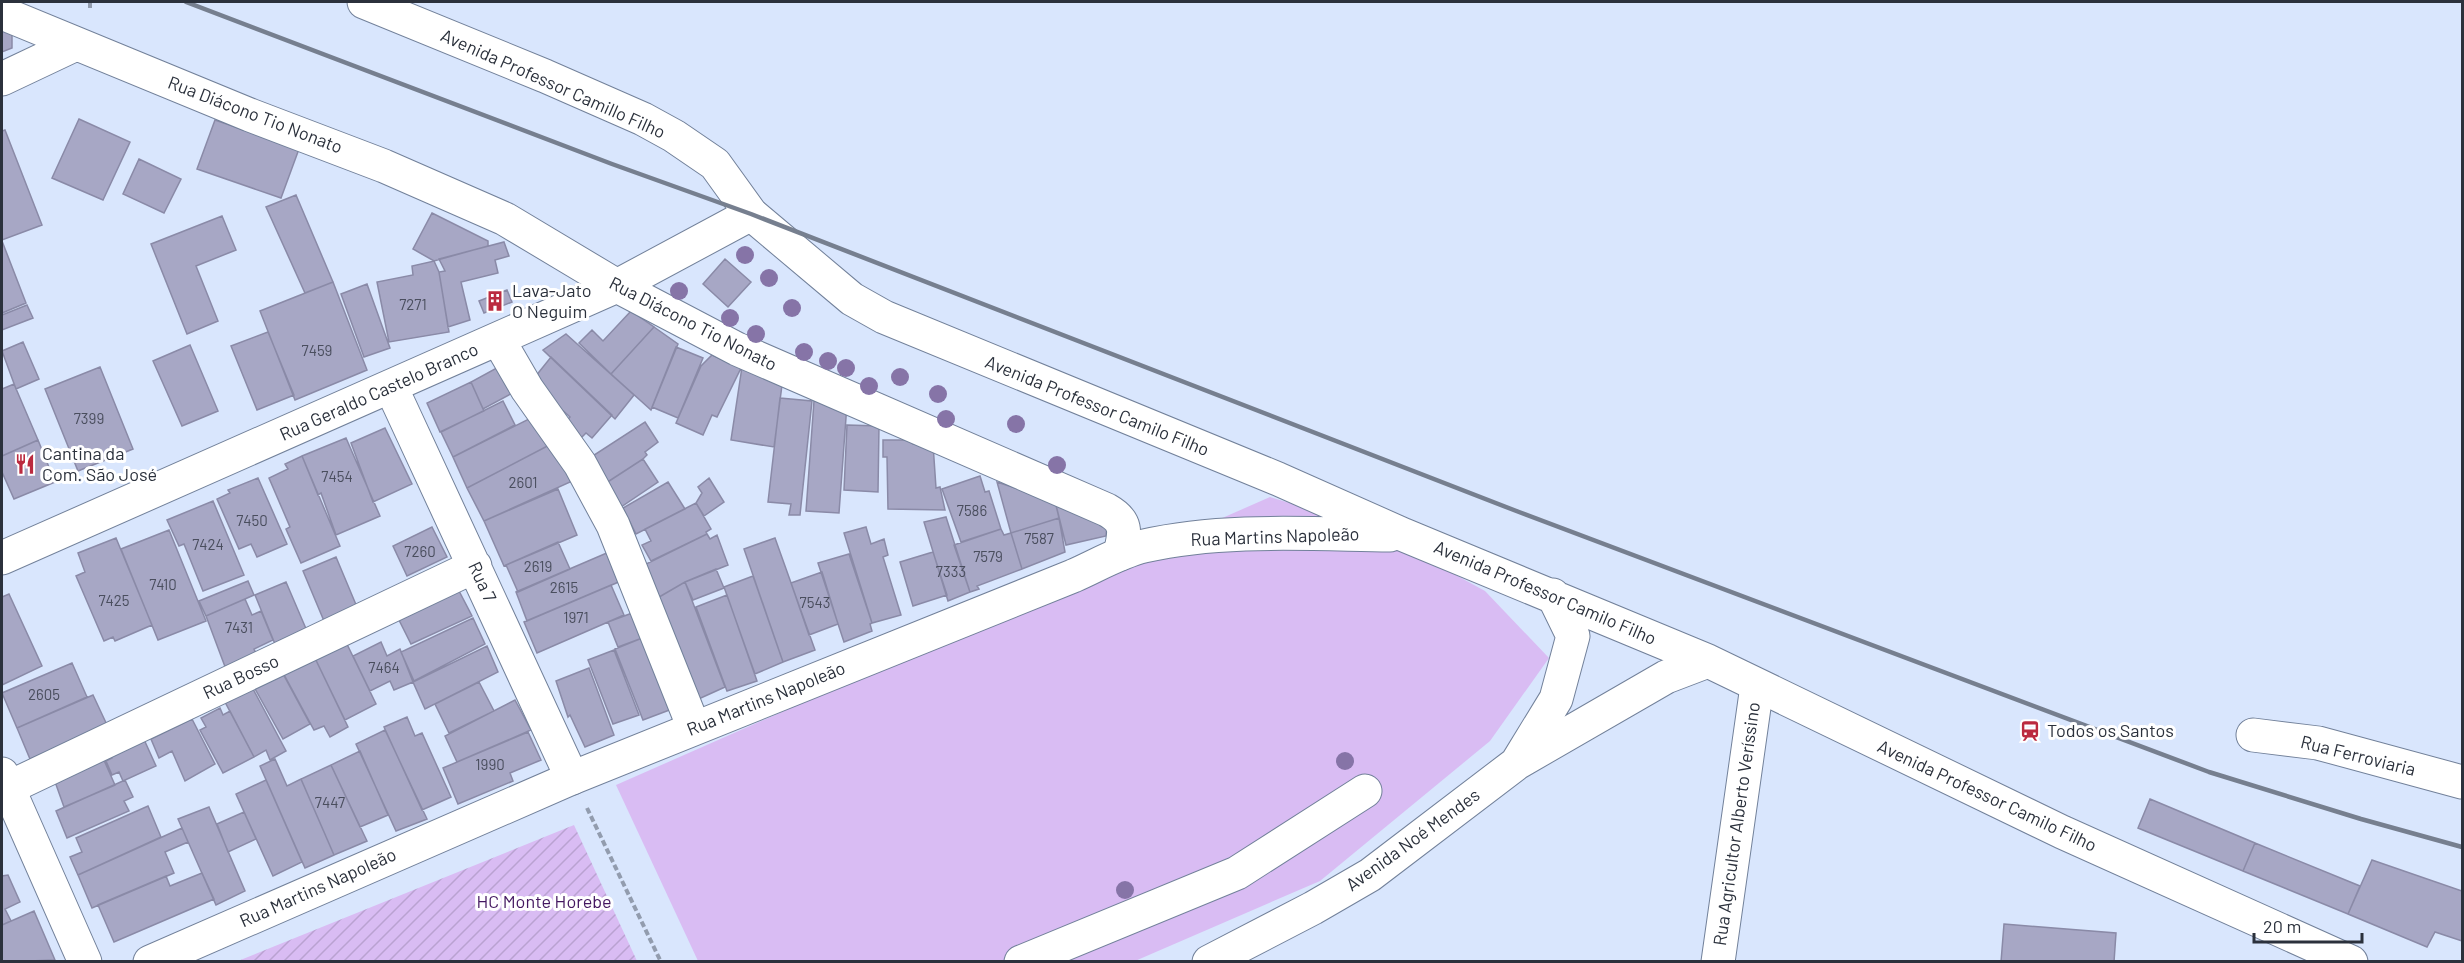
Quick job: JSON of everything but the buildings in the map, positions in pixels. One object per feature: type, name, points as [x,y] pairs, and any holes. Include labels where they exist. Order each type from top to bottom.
[{"type":"main road","name":"Avenida Professor Camillo Filho","points":[[364,2],[643,119],[715,164],[750,214]]},
{"type":"main road","name":"Rua Diácono Tio Nonato","points":[[2,13],[384,166],[495,215],[617,286],[737,350],[1107,510],[1122,521],[1126,529],[1120,554]]},
{"type":"main road","points":[[2,79],[76,44]]},
{"type":"main road","name":"Rua Geraldo Castelo Branco","points":[[2,558],[617,286],[750,214]]},
{"type":"main road","name":"Avenida Professor Camilo Filho","points":[[750,214],[852,299],[884,317],[1278,479],[1404,535],[1708,661],[2062,832],[2351,962]]},
{"type":"main road","points":[[498,339],[527,389],[580,464],[613,525],[694,728]]},
{"type":"main road","name":"Rua 7","points":[[391,387],[572,778]]},
{"type":"main road","name":"Rua Martins Napoleão","points":[[150,962],[572,778],[1073,576],[1120,554],[1144,546],[1201,538],[1280,533],[1404,535]]},
{"type":"main road","name":"Rua Bosso","points":[[5,781],[475,566]]},
{"type":"main road","points":[[1517,763],[1556,699],[1573,636],[1553,595]]},
{"type":"main road","points":[[1517,763],[1666,677],[1708,661]]},
{"type":"main road","name":"Rua Agricultor Alberto Veríssino","points":[[1718,962],[1757,686]]},
{"type":"main road","name":"Rua Ferroviaria","points":[[2253,735],[2318,743],[2463,782]]},
{"type":"main road","name":"Avenida Noé Mendes","points":[[1209,962],[1313,908],[1370,875],[1517,763]]},
{"type":"main road","points":[[5,781],[85,962]]},
{"type":"main road","points":[[1021,962],[1237,873],[1365,791]]},
{"type":"path","points":[[572,778],[616,863],[661,962]]},
{"type":"green space","points":[[1270,497],[1368,527],[1485,591],[1549,658],[1490,741],[1320,881],[1135,961],[698,961],[616,785]]},
{"type":"green space","name":"HC Monte Horebe","points":[[574,825],[637,961],[238,961]]},
{"type":"railway","points":[[186,2],[612,164],[751,214],[1519,512],[2209,772],[2361,819],[2462,847]]},
{"type":"place","name":"Lava-Jato O Neguim","points":[[495,301]]},
{"type":"place","name":"Cantina da Com. São José","points":[[25,464]]},
{"type":"place","name":"Todos os Santos","points":[[2030,731]]}]
